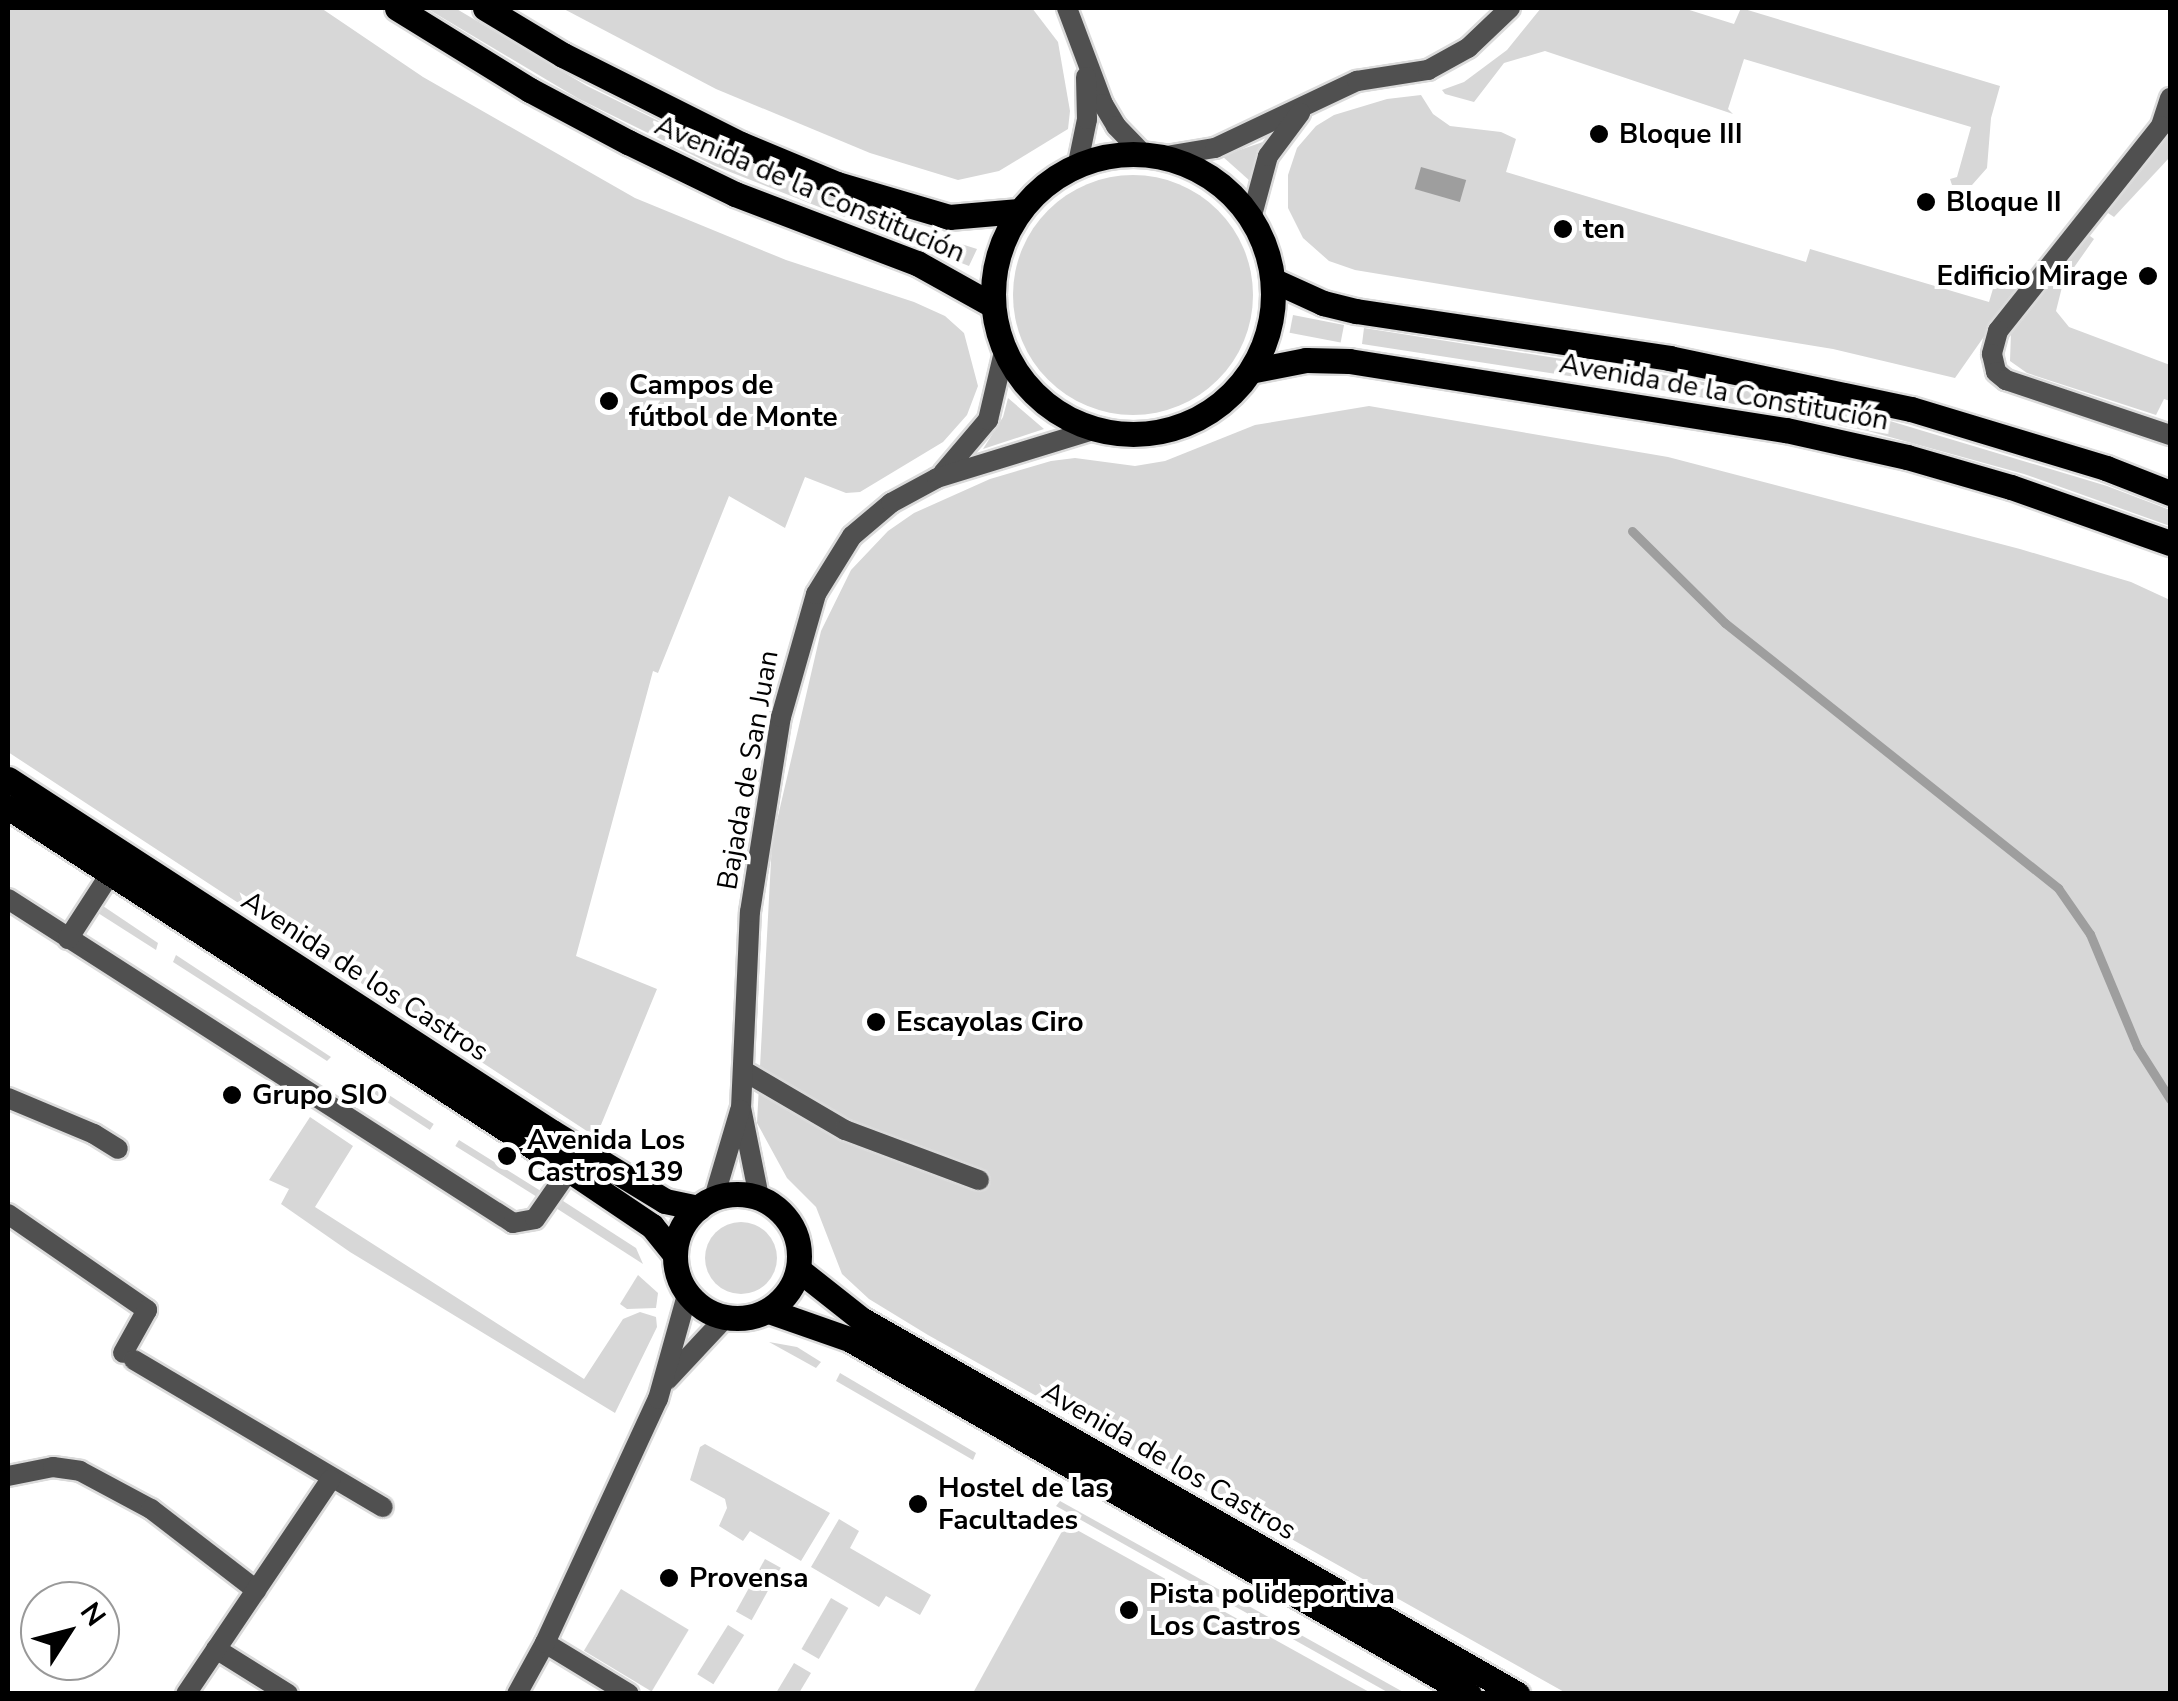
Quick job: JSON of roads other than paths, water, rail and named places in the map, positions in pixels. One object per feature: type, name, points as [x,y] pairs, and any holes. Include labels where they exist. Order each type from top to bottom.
[{"type":"main road","name":"Avenida de la Constitución","points":[[397,8],[530,90],[628,142],[736,194],[917,263],[992,304]]},
{"type":"main road","name":"Avenida de la Constitución","points":[[485,8],[580,64],[741,144],[837,184],[949,217],[1019,211]]},
{"type":"main road","points":[[1151,156],[1201,173],[1226,191],[1250,219],[1270,256],[1276,282],[1271,329],[1254,370],[1217,403],[1176,427],[1133,434],[1071,420],[1040,400],[1004,352],[992,304],[994,271],[1002,241],[1019,211],[1047,184],[1078,163],[1151,156]]},
{"type":"main road","name":"Avenida de la Constitución","points":[[1276,282],[1323,303],[1356,312],[1669,358],[1911,409],[2106,468],[2170,493]]},
{"type":"main road","name":"Avenida de la Constitución","points":[[1254,370],[1306,360],[1367,364],[1786,430],[1907,456],[2011,486],[2170,542]]},
{"type":"main road","name":"Avenida de los Castros","points":[[8,780],[665,1201],[706,1203]]},
{"type":"main road","name":"Avenida de los Castros","points":[[8,807],[652,1226],[674,1253]]},
{"type":"main road","points":[[736,1194],[759,1198],[778,1209],[792,1226],[800,1248],[799,1270],[788,1294],[769,1311],[748,1318],[725,1318],[704,1310],[688,1295],[678,1275],[674,1253],[686,1220],[706,1203],[736,1194]]},
{"type":"main road","name":"Avenida de los Castros","points":[[799,1270],[861,1319],[1516,1694]]},
{"type":"main road","name":"Avenida de los Castros","points":[[769,1311],[850,1339],[1468,1694]]},
{"type":"street","points":[[1066,8],[1116,126],[1151,156],[1215,148],[1357,80],[1410,74],[1449,60],[1492,28],[1510,8]]},
{"type":"street","points":[[1078,163],[1087,118],[1086,60]]},
{"type":"street","points":[[2170,98],[2161,126],[1998,331],[1992,354],[1996,372],[2006,380],[2170,435]]},
{"type":"street","points":[[1250,219],[1268,156],[1308,104]]},
{"type":"street","name":"Bajada de San Juan","points":[[937,478],[960,458],[988,420],[1004,352]]},
{"type":"street","name":"Bajada de San Juan","points":[[706,1203],[740,1108],[753,892],[781,717],[809,613],[824,576],[852,536],[891,503],[937,478],[1096,428]]},
{"type":"street","points":[[68,939],[110,874]]},
{"type":"street","points":[[8,900],[513,1222],[535,1218],[568,1170]]},
{"type":"street","points":[[744,1071],[845,1130],[979,1180]]},
{"type":"street","points":[[8,1098],[94,1134],[118,1149]]},
{"type":"street","name":"Bajada de San Juan","points":[[740,1108],[759,1198]]},
{"type":"street","points":[[8,1214],[146,1310],[129,1357],[331,1479],[383,1506]]},
{"type":"street","points":[[517,1694],[546,1643],[666,1382],[688,1295]]},
{"type":"street","points":[[666,1382],[725,1318]]},
{"type":"street","points":[[8,1476],[53,1467],[80,1471],[150,1509],[256,1590]]},
{"type":"street","points":[[186,1694],[331,1479]]},
{"type":"street","points":[[546,1643],[629,1694]]},
{"type":"street","points":[[216,1650],[288,1694]]},
{"type":"waterway","points":[[1632,531],[1725,623],[2058,888],[2090,934],[2137,1047],[2170,1099]]},
{"type":"place","name":"Bloque III","points":[[1599,134]]},
{"type":"place","name":"Bloque II","points":[[1926,202]]},
{"type":"place","name":"ten","points":[[1563,229]]},
{"type":"place","name":"Edificio Mirage","points":[[2148,276]]},
{"type":"place","name":"Campos de fútbol de Monte","points":[[609,401]]},
{"type":"place","name":"Escayolas Ciro","points":[[876,1022]]},
{"type":"place","name":"Grupo SIO","points":[[232,1095]]},
{"type":"place","name":"Avenida Los Castros 139","points":[[507,1156]]},
{"type":"place","name":"Hostel de las Facultades","points":[[918,1504]]},
{"type":"place","name":"Provensa","points":[[669,1578]]},
{"type":"place","name":"Pista polideportiva Los Castros","points":[[1129,1610]]}]
